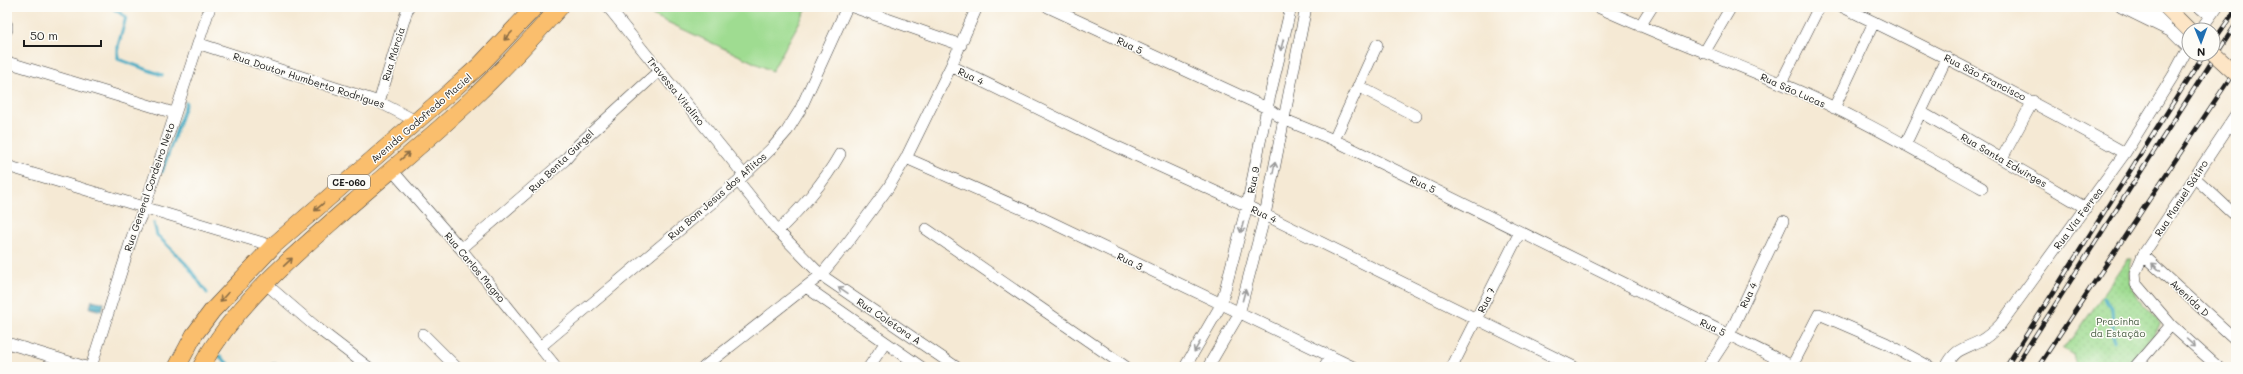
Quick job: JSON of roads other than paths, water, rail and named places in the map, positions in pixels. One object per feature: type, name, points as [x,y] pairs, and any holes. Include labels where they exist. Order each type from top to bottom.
[{"type":"main road","name":"Avenida Godofredo Maciel","points":[[177,367],[194,334],[212,310],[273,246],[480,66],[535,7]]},
{"type":"main road","name":"Avenida Godofredo Maciel","points":[[201,367],[211,348],[232,319],[266,284],[390,169],[473,98],[560,7]]},
{"type":"street","name":"Rua General Cordeiro Neto","points":[[91,367],[134,231],[144,209],[174,113],[200,44],[210,7]]},
{"type":"street","name":"Rua Márcia","points":[[379,102],[408,7]]},
{"type":"street","name":"Travessa Vitalino","points":[[608,7],[659,71],[778,231],[821,276]]},
{"type":"street","name":"Rua Bom Jesus dos Aflitos","points":[[540,347],[740,178],[782,136],[800,110],[847,7]]},
{"type":"street","points":[[853,7],[961,45]]},
{"type":"street","points":[[704,367],[821,276],[849,241],[906,158],[961,45],[977,7]]},
{"type":"street","name":"Rua 5","points":[[1048,7],[1267,108],[1283,119],[1334,140],[1793,366]]},
{"type":"street","points":[[1280,7],[1291,9]]},
{"type":"street","name":"Rua 9","points":[[1208,367],[1239,314],[1265,215],[1306,7]]},
{"type":"street","name":"Rua São Lucas","points":[[1598,7],[1704,53],[1781,83],[1834,108],[1905,145],[1982,188]]},
{"type":"street","points":[[1640,26],[1652,7]]},
{"type":"street","points":[[1704,53],[1731,7]]},
{"type":"street","points":[[1781,83],[1819,7]]},
{"type":"street","name":"Rua São Francisco","points":[[1842,7],[1947,57],[2033,101],[2125,153]]},
{"type":"street","points":[[2121,7],[2172,32]]},
{"type":"street","points":[[2147,7],[2181,40]]},
{"type":"street","points":[[2166,7],[2181,22]]},
{"type":"street","points":[[2199,7],[2213,12],[2206,22]]},
{"type":"street","name":"Rua 9","points":[[1185,367],[1222,305],[1247,206],[1267,108],[1291,9]]},
{"type":"street","points":[[1834,108],[1874,22]]},
{"type":"street","points":[[7,25],[7,30]]},
{"type":"street","name":"Rua Doutor Humberto Rodrigues","points":[[200,44],[379,102],[416,121]]},
{"type":"street","points":[[1334,140],[1377,45]]},
{"type":"street","points":[[1905,145],[1947,57]]},
{"type":"street","points":[[2221,61],[2236,74]]},
{"type":"street","points":[[7,62],[174,113]]},
{"type":"street","name":"Rua Via Ferrea","points":[[1946,367],[1952,356],[1959,349],[1980,341],[2000,325],[2125,153],[2181,62]]},
{"type":"street","name":"Rua 4","points":[[951,66],[1102,140],[1247,206],[1574,367]]},
{"type":"street","name":"Rua Benta Gurgel","points":[[461,249],[565,160],[578,145],[659,71]]},
{"type":"street","points":[[1358,86],[1416,116]]},
{"type":"street","points":[[2002,158],[2033,101]]},
{"type":"street","name":"Rua Santa Edwirges","points":[[1921,112],[2086,208]]},
{"type":"street","name":"Rua Manuel Sátiro","points":[[2171,325],[2136,284],[2135,273],[2143,255],[2236,115]]},
{"type":"street","points":[[778,231],[808,201],[830,172],[840,154]]},
{"type":"street","name":"Rua 3","points":[[906,158],[1038,216],[1239,314],[1352,367]]},
{"type":"street","points":[[7,166],[144,209],[273,246]]},
{"type":"street","name":"Rua Carlos Magno","points":[[390,169],[461,249],[556,367]]},
{"type":"street","points":[[2195,178],[2236,216]]},
{"type":"street","name":"Rua 4","points":[[1708,367],[1729,334],[1783,221]]},
{"type":"street","points":[[926,229],[1126,367]]},
{"type":"street","name":"Rua 7","points":[[1452,367],[1520,232]]},
{"type":"street","name":"Avenida D","points":[[2143,255],[2236,340]]},
{"type":"street","name":"Rua Coletora A","points":[[821,276],[956,367]]},
{"type":"street","points":[[266,284],[316,327],[368,367]]},
{"type":"street","name":"Rua Coletora A","points":[[806,287],[884,343],[922,367]]},
{"type":"street","points":[[1793,366],[1818,314],[1886,343],[1930,367]]},
{"type":"street","points":[[2135,367],[2171,325],[2218,367]]},
{"type":"street","points":[[423,334],[456,367]]},
{"type":"street","points":[[7,343],[86,367]]},
{"type":"street","points":[[868,367],[884,343]]},
{"type":"street","points":[[1324,367],[1331,356]]},
{"type":"water","points":[[92,300],[104,303],[102,311],[90,308]]},
{"type":"water","points":[[271,363],[294,365],[296,367],[263,367]]},
{"type":"waterway","points":[[111,7],[126,17],[118,46],[118,59],[162,75]]},
{"type":"waterway","points":[[162,172],[186,103]]},
{"type":"waterway","points":[[154,223],[157,235],[187,265],[207,293]]},
{"type":"waterway","points":[[2104,298],[2112,309],[2114,342]]},
{"type":"waterway","points":[[219,356],[232,367]]},
{"type":"railway","points":[[2221,31],[2236,9]]},
{"type":"railway","points":[[2015,367],[2236,24]]},
{"type":"railway","points":[[2006,367],[2199,62]]},
{"type":"railway","points":[[2038,367],[2236,69]]},
{"type":"park label","name":"Pracinha da Estação","points":[[2118,326]]}]
